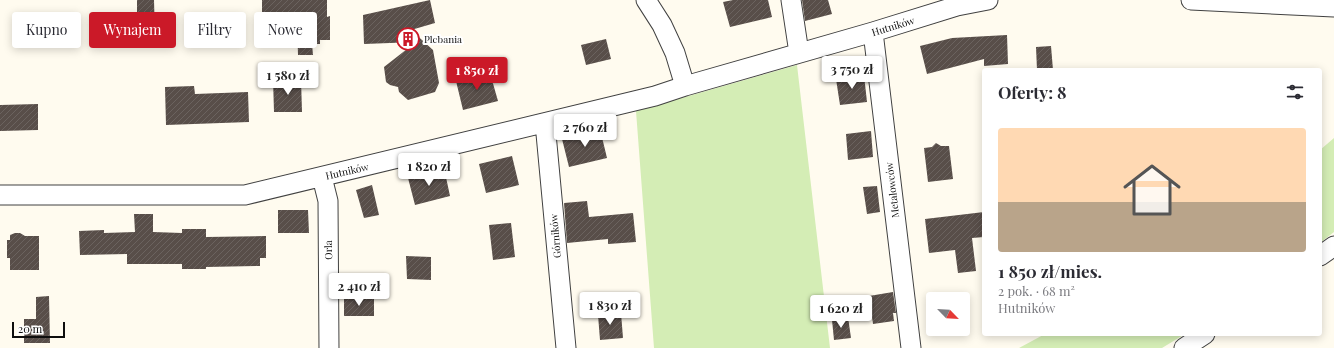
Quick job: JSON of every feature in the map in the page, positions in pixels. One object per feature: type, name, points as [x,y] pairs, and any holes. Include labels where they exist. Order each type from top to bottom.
[{"type":"street","points":[[646,0],[662,25],[675,53],[685,86]]},
{"type":"street","points":[[791,0],[799,53]]},
{"type":"street","name":"Hutników","points":[[0,195],[244,195],[655,96],[957,6],[988,0]]},
{"type":"street","points":[[1191,0],[1334,7]]},
{"type":"street","name":"Metalowców","points":[[873,32],[911,348]]},
{"type":"street","name":"Górników","points":[[545,123],[566,348]]},
{"type":"street","name":"Orla","points":[[322,177],[328,201],[329,348]]},
{"type":"street","points":[[1322,255],[1334,246]]},
{"type":"street","points":[[1184,348],[1202,336]]},
{"type":"green space","points":[[797,65],[830,348],[654,348],[636,111]]},
{"type":"green space","points":[[1334,138],[1334,232],[1322,241],[1322,148]]},
{"type":"green space","points":[[1041,336],[1182,336],[1162,348],[1019,348]]},
{"type":"building","points":[[137,0],[154,0],[154,12],[137,12]]},
{"type":"building","points":[[262,0],[327,0],[327,17],[330,16],[330,40],[320,40],[320,44],[317,44],[317,12],[262,12]]},
{"type":"building","points":[[430,0],[435,23],[411,30],[433,50],[439,83],[435,92],[408,100],[399,92],[398,87],[390,85],[386,82],[384,67],[416,42],[364,44],[363,15]]},
{"type":"building","points":[[733,0],[768,0],[772,17],[730,27],[723,2]]},
{"type":"building","points":[[802,0],[828,0],[832,14],[805,21]]},
{"type":"building","points":[[1007,35],[1008,64],[984,66],[984,59],[927,74],[920,46],[952,38]]},
{"type":"building","points":[[606,39],[611,59],[586,65],[581,45]]},
{"type":"building","points":[[1051,46],[1053,68],[1037,68],[1036,47]]},
{"type":"building","points":[[298,48],[312,48],[313,55],[298,55]]},
{"type":"building","points":[[490,73],[498,101],[463,110],[456,81]]},
{"type":"building","points":[[864,75],[867,102],[840,105],[836,79]]},
{"type":"building","points":[[273,79],[301,79],[302,112],[274,112]]},
{"type":"building","points":[[194,86],[195,94],[248,92],[249,122],[166,125],[165,87]]},
{"type":"building","points":[[38,104],[38,130],[0,131],[0,105]]},
{"type":"building","points":[[600,129],[607,158],[569,167],[562,139]]},
{"type":"building","points":[[871,131],[873,157],[848,160],[846,134]]},
{"type":"building","points":[[936,143],[941,146],[949,146],[953,179],[928,182],[924,148],[932,147]]},
{"type":"building","points":[[512,156],[519,185],[486,193],[479,164]]},
{"type":"building","points":[[444,168],[450,196],[415,205],[408,178]]},
{"type":"building","points":[[372,185],[379,215],[364,218],[356,190]]},
{"type":"building","points":[[877,186],[880,212],[867,214],[863,187]]},
{"type":"building","points":[[587,201],[589,217],[633,213],[636,242],[608,244],[608,239],[567,243],[564,203]]},
{"type":"building","points":[[278,210],[308,210],[309,233],[278,233]]},
{"type":"building","points":[[982,212],[982,237],[972,238],[976,271],[958,273],[955,250],[929,253],[925,219]]},
{"type":"building","points":[[134,214],[153,214],[153,232],[182,233],[182,229],[206,229],[206,237],[266,236],[266,258],[260,258],[260,266],[182,269],[182,264],[127,264],[127,254],[80,255],[79,231],[104,230],[104,233],[135,232]]},
{"type":"building","points":[[511,223],[515,257],[493,260],[489,225]]},
{"type":"building","points":[[20,233],[25,236],[39,236],[39,270],[10,270],[10,258],[7,258],[7,240],[10,240],[10,235]]},
{"type":"building","points":[[406,256],[431,257],[431,280],[407,279]]},
{"type":"building","points":[[893,292],[896,313],[893,313],[894,321],[873,324],[869,296]]},
{"type":"building","points":[[49,296],[50,343],[24,343],[24,319],[36,319],[36,297]]},
{"type":"building","points":[[374,297],[374,316],[344,316],[344,298]]},
{"type":"building","points":[[621,313],[623,338],[600,340],[598,315]]},
{"type":"building","points":[[848,317],[851,338],[834,340],[832,320]]},
{"type":"place","name":"Plebania","points":[[408,39]]}]
